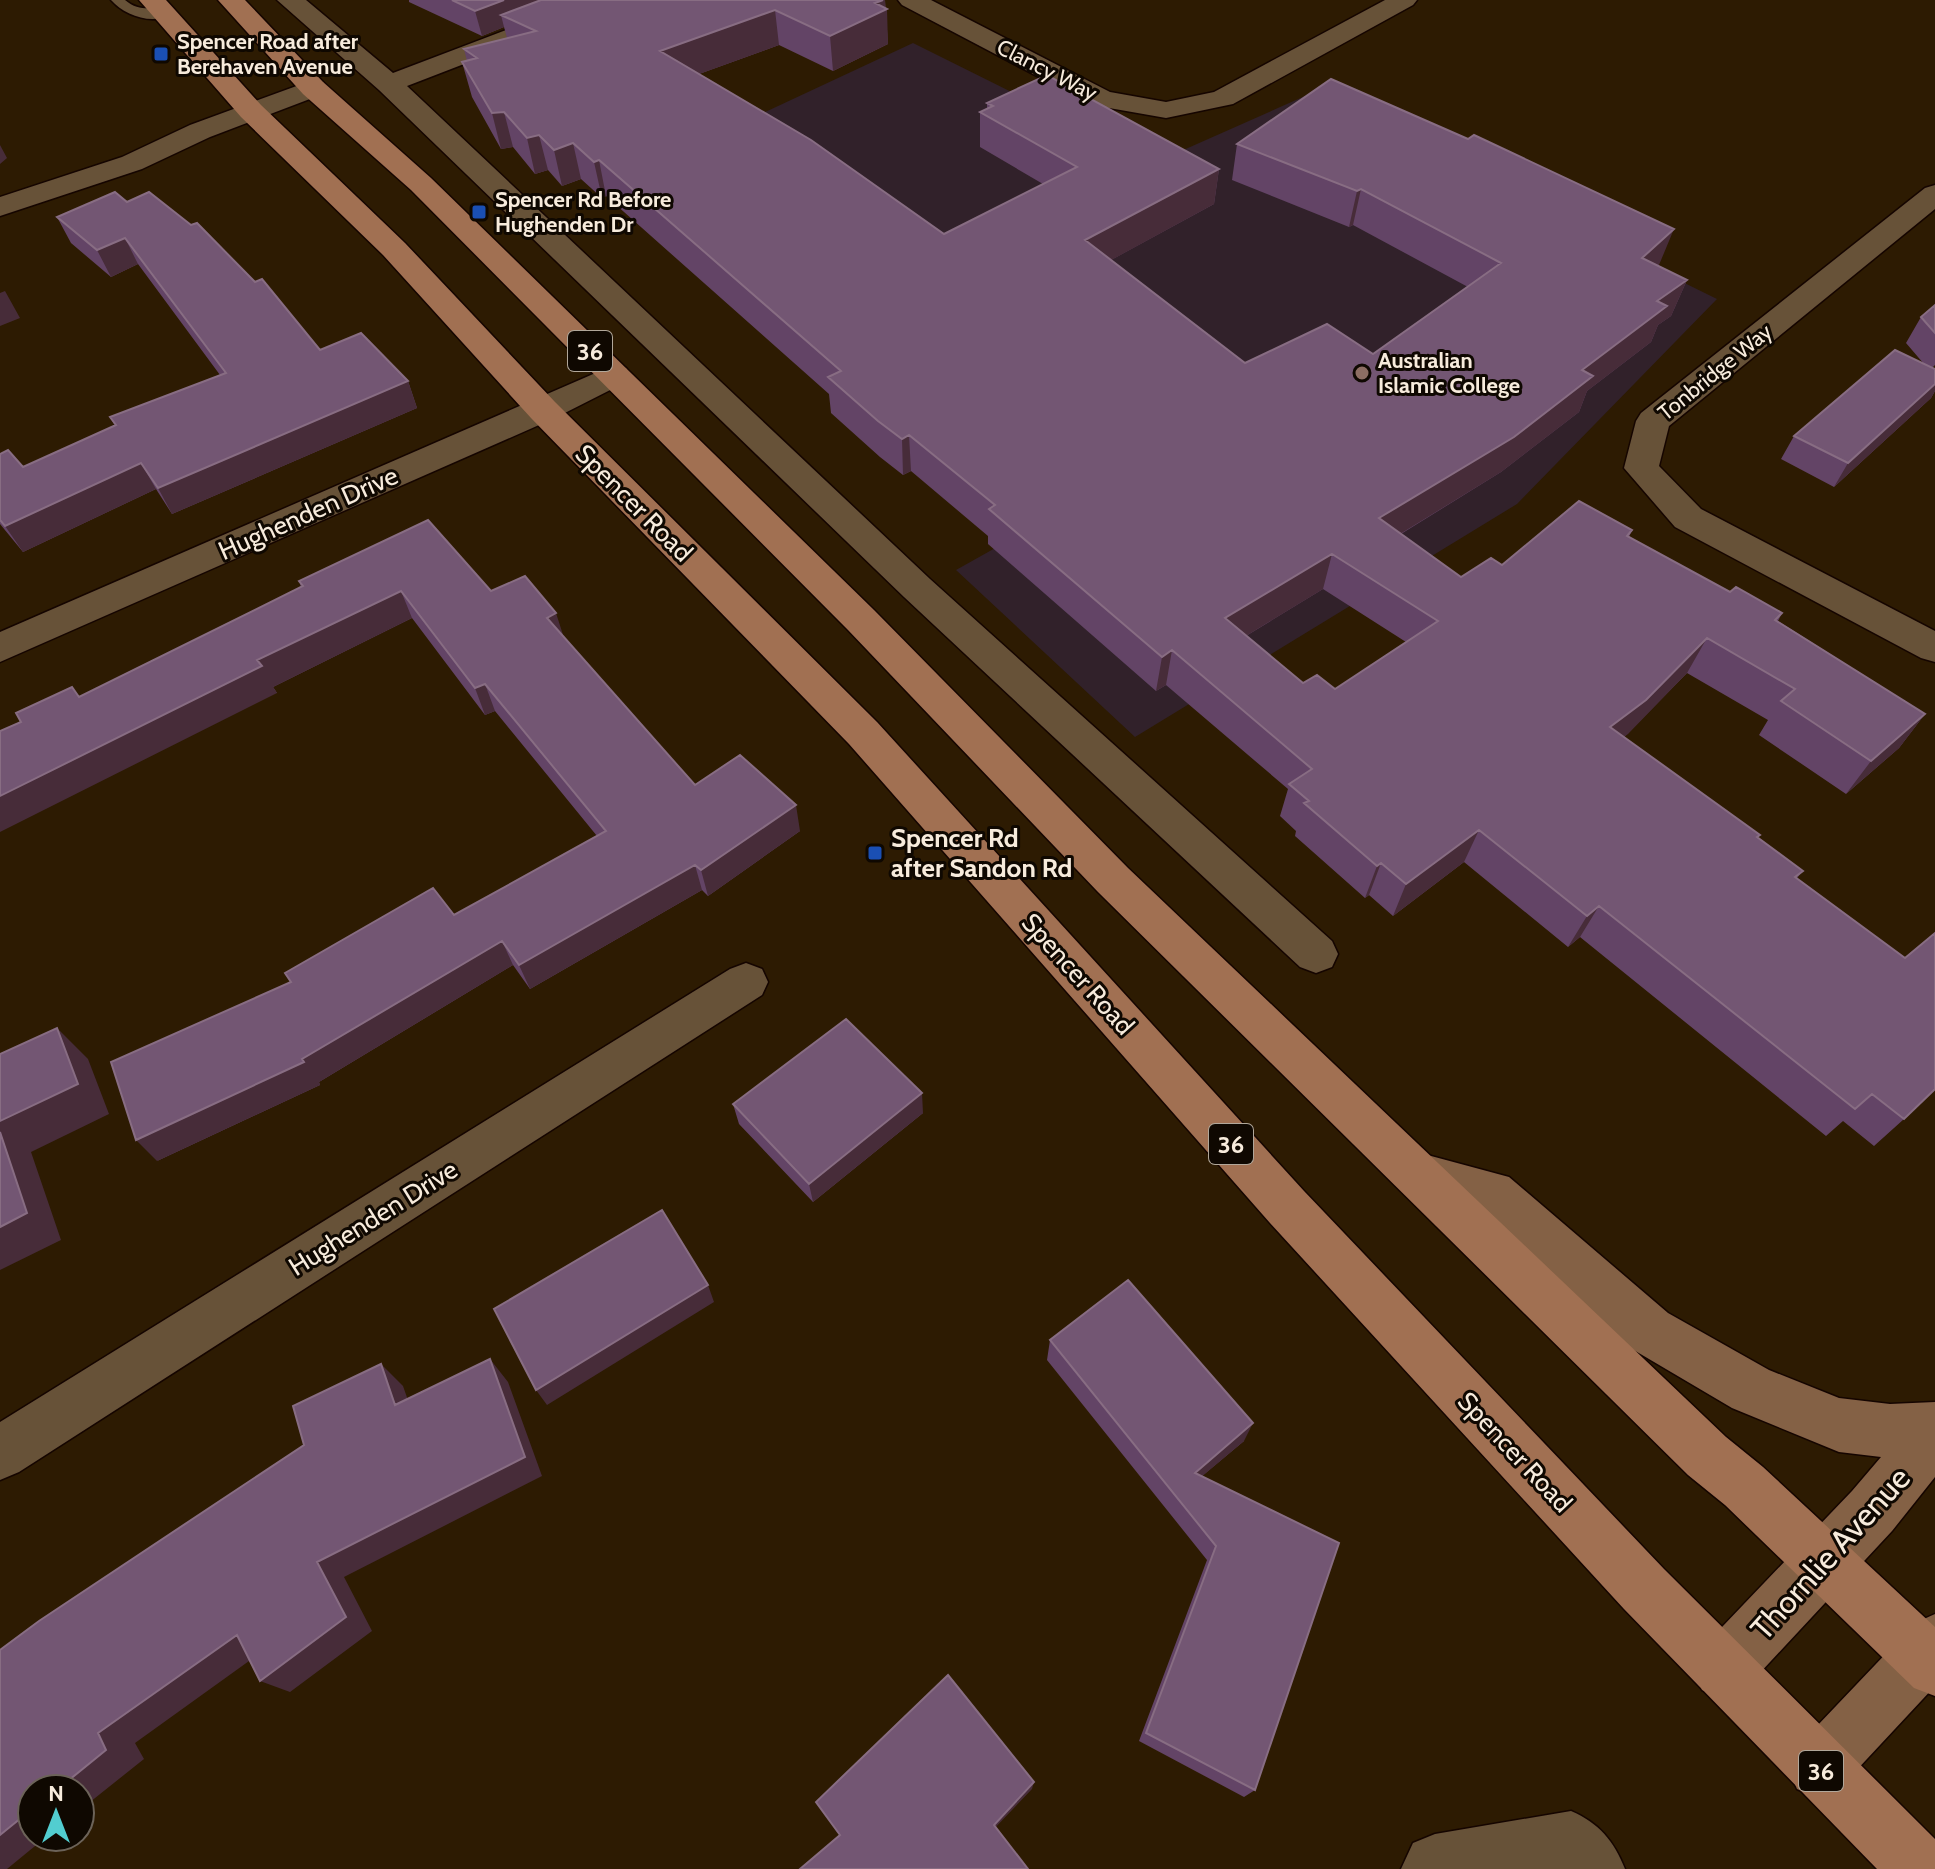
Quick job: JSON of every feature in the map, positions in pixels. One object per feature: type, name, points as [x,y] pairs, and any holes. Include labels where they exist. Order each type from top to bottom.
[{"type":"main road","name":"36","points":[[231,0],[322,96],[421,184],[894,654],[1113,880],[1707,1456],[1744,1486],[1824,1564],[1931,1655]]},
{"type":"main road","name":"Spencer Road","points":[[158,7],[260,119],[394,249],[543,410],[863,733],[1287,1207],[1644,1589],[1921,1869]]},
{"type":"main road","points":[[1420,1175],[1492,1193],[1650,1331],[1751,1389],[1839,1425],[1890,1431],[1935,1431]]},
{"type":"main road","name":"Thornlie Avenue","points":[[1723,1669],[1824,1564],[1935,1431]]},
{"type":"main road","points":[[1818,1768],[1931,1655]]},
{"type":"street","points":[[290,0],[389,84],[917,588],[1316,954]]},
{"type":"street","points":[[389,84],[608,0]]},
{"type":"street","name":"Clancy Way","points":[[911,0],[1102,99],[1166,110],[1223,98],[1404,0]]},
{"type":"street","points":[[0,207],[132,163],[219,148],[260,119],[322,96]]},
{"type":"street","name":"Tonbridge Way","points":[[1935,194],[1653,421],[1641,468],[1688,518],[1935,648]]},
{"type":"street","name":"Hughenden Drive","points":[[0,648],[543,410],[614,375]]},
{"type":"street","name":"Hughenden Drive","points":[[0,1453],[746,982]]},
{"type":"street","points":[[1434,1867],[1571,1842],[1594,1869]]},
{"type":"lane","name":"Spencer Road","points":[[117,0],[131,12],[158,7]]},
{"type":"shaded area","name":"Australian Islamic College","points":[[913,43],[1154,163],[1305,96],[1717,299],[1517,504],[1135,737],[956,570],[1174,448],[750,119]]},
{"type":"building","points":[[452,0],[504,0],[475,11]]},
{"type":"building","points":[[541,0],[883,0],[875,3],[887,9],[830,36],[775,10],[660,51],[811,140],[944,234],[1077,167],[980,112],[993,106],[987,103],[1047,75],[1219,169],[1085,240],[1245,363],[1327,324],[1373,354],[1501,263],[1361,189],[1357,191],[1237,144],[1331,79],[1468,139],[1474,135],[1674,229],[1642,258],[1687,280],[1657,301],[1667,306],[1582,370],[1593,376],[1514,437],[1379,518],[1461,577],[1491,558],[1502,565],[1579,501],[1632,530],[1627,536],[1730,592],[1736,587],[1782,613],[1775,620],[1925,714],[1871,761],[1781,701],[1795,689],[1707,638],[1646,700],[1610,727],[1760,835],[1757,837],[1803,871],[1795,877],[1905,958],[1935,933],[1935,1089],[1904,1119],[1872,1094],[1855,1109],[1599,906],[1587,916],[1479,830],[1406,884],[1381,863],[1377,866],[1304,803],[1309,801],[1289,784],[1312,769],[1172,650],[1162,657],[989,509],[995,505],[909,435],[902,439],[878,421],[828,377],[841,371],[599,160],[594,162],[573,143],[554,150],[539,135],[527,138],[504,112],[492,113],[462,62],[477,58],[464,49],[536,31],[501,15]],"holes":[[[1332,554],[1438,621],[1335,689],[1317,675],[1303,683],[1225,618]]]},
{"type":"building","points":[[115,192],[127,202],[149,192],[191,225],[197,223],[255,282],[262,279],[320,350],[361,333],[408,381],[158,488],[141,463],[5,526],[0,520],[0,454],[8,450],[23,467],[116,425],[110,417],[226,373],[125,238],[97,250],[57,217]]},
{"type":"building","points":[[1935,305],[1935,333],[1921,317]]},
{"type":"building","points":[[1895,350],[1935,369],[1935,384],[1848,463],[1794,436]]},
{"type":"building","points":[[428,520],[491,591],[525,576],[556,613],[547,618],[695,785],[740,755],[796,805],[701,870],[695,865],[519,965],[502,941],[302,1059],[304,1062],[136,1140],[111,1062],[291,982],[285,973],[433,888],[454,915],[606,831],[485,684],[475,688],[401,591],[257,660],[262,666],[0,796],[0,731],[21,722],[16,713],[72,687],[79,697],[303,586],[299,581]]},
{"type":"building","points":[[846,1019],[922,1093],[809,1184],[733,1104]]},
{"type":"building","points":[[57,1028],[78,1084],[0,1121],[0,1054]]},
{"type":"building","points":[[0,1132],[27,1213],[0,1227]]},
{"type":"building","points":[[662,1210],[708,1285],[536,1390],[494,1309]]},
{"type":"building","points":[[1128,1280],[1253,1423],[1195,1473],[1339,1543],[1255,1790],[1146,1733],[1216,1546],[1050,1340]]},
{"type":"building","points":[[490,1359],[525,1457],[317,1562],[346,1617],[260,1681],[237,1635],[98,1733],[106,1750],[78,1773],[16,1773],[16,1822],[0,1835],[0,1650],[304,1445],[293,1406],[381,1364],[395,1405]]},
{"type":"building","points":[[948,1675],[1034,1782],[994,1825],[1028,1869],[800,1869],[840,1835],[816,1802]]},
{"type":"place","name":"Spencer Road after Berehaven Avenue","points":[[161,54]]},
{"type":"place","name":"Spencer Rd Before Hughenden Dr","points":[[479,212]]},
{"type":"place","name":"Australian Islamic College","points":[[1362,373]]},
{"type":"place","name":"Spencer Rd after Sandon Rd","points":[[875,853]]}]
